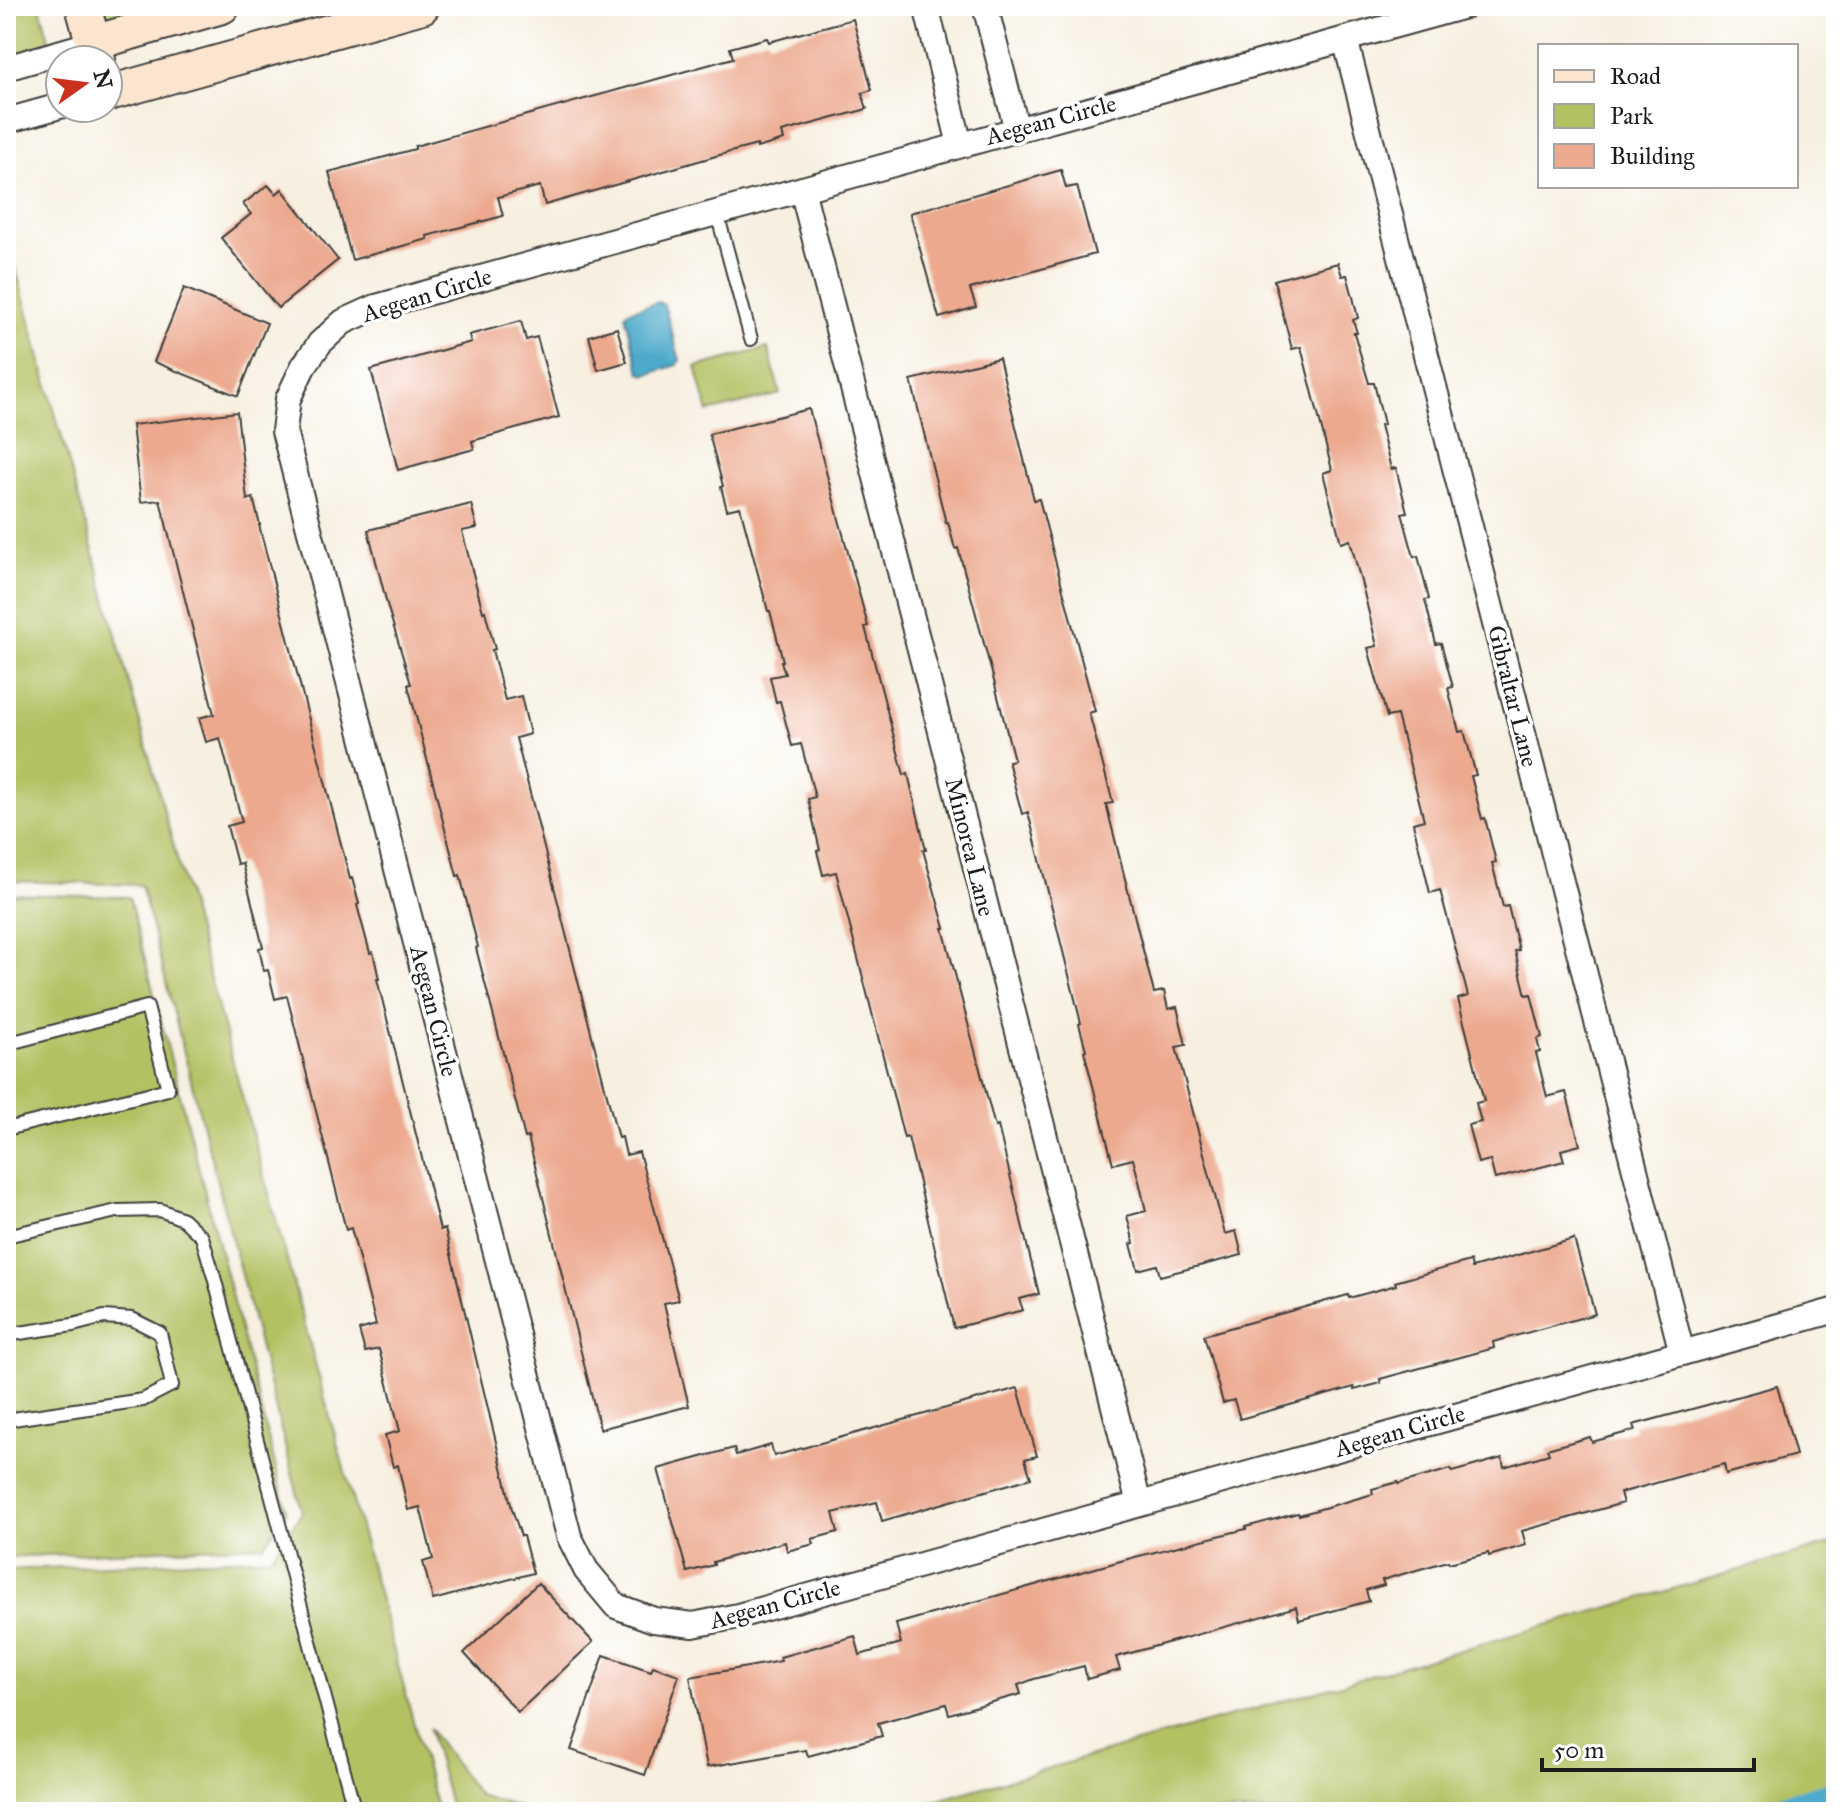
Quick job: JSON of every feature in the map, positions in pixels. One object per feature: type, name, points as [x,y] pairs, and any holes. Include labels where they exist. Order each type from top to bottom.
[{"type":"street","points":[[83,6],[94,44]]},
{"type":"street","points":[[118,44],[222,6]]},
{"type":"street","points":[[124,88],[422,6]]},
{"type":"street","points":[[926,6],[960,145]]},
{"type":"street","points":[[985,6],[1017,130]]},
{"type":"street","name":"Aegean Circle","points":[[1465,6],[376,307],[343,322],[320,343],[303,367],[288,399],[284,431],[569,1536],[586,1570],[616,1606],[654,1620],[693,1625],[752,1612],[1836,1310]]},
{"type":"street","name":"Gibraltar Lane","points":[[1345,39],[1682,1353]]},
{"type":"street","points":[[6,68],[44,61]]},
{"type":"street","points":[[6,121],[44,110]]},
{"type":"street","name":"Minorea Lane","points":[[802,189],[1139,1504]]},
{"type":"lane","points":[[717,213],[751,339]]},
{"type":"lane","points":[[6,1044],[147,1007],[168,1089],[6,1129]]},
{"type":"lane","points":[[6,1236],[117,1211],[160,1210],[183,1219],[202,1237],[355,1812]]},
{"type":"lane","points":[[6,1335],[104,1317],[132,1319],[160,1333],[172,1385],[143,1400],[6,1420]]},
{"type":"green space","points":[[6,6],[40,6],[50,44],[44,44],[44,57],[6,68]]},
{"type":"green space","points":[[100,6],[169,6],[105,24]]},
{"type":"green space","points":[[6,233],[438,1812],[6,1812],[6,1570],[271,1557],[302,1512],[141,885],[6,881]]},
{"type":"green space","points":[[768,348],[780,394],[708,412],[696,367]]},
{"type":"green space","points":[[6,894],[129,897],[287,1511],[264,1545],[6,1557]]},
{"type":"green space","points":[[1836,1542],[1836,1805],[1810,1812],[896,1812]]},
{"type":"green space","points":[[429,1728],[478,1795],[536,1812],[452,1812]]},
{"type":"water","points":[[658,302],[664,305],[680,360],[677,365],[646,375],[640,372],[625,315],[628,311]]},
{"type":"building","points":[[853,19],[872,90],[862,93],[867,109],[782,132],[784,140],[730,152],[545,205],[540,186],[498,197],[503,216],[352,260],[329,172],[733,58],[730,48],[767,38],[769,42]]},
{"type":"building","points":[[1061,170],[1066,188],[1077,186],[1095,254],[970,289],[976,307],[939,318],[910,213]]},
{"type":"building","points":[[268,185],[276,194],[282,189],[338,260],[278,308],[221,238],[251,214],[243,204]]},
{"type":"building","points":[[1338,263],[1342,276],[1347,275],[1353,297],[1358,318],[1353,320],[1357,333],[1354,333],[1369,383],[1374,383],[1384,424],[1380,425],[1391,469],[1396,468],[1407,512],[1402,513],[1414,557],[1418,556],[1436,644],[1441,643],[1453,687],[1448,688],[1459,732],[1464,731],[1476,775],[1471,776],[1496,862],[1492,863],[1503,907],[1508,906],[1526,995],[1531,994],[1542,1037],[1537,1039],[1540,1052],[1536,1053],[1547,1097],[1566,1092],[1580,1145],[1561,1150],[1564,1161],[1495,1179],[1490,1160],[1478,1163],[1468,1125],[1481,1122],[1476,1103],[1484,1101],[1458,999],[1468,996],[1440,890],[1430,893],[1413,823],[1424,820],[1397,715],[1387,717],[1368,648],[1377,646],[1350,540],[1341,543],[1323,473],[1332,470],[1301,347],[1292,349],[1274,280]]},
{"type":"building","points":[[184,288],[267,323],[238,396],[154,362]]},
{"type":"building","points":[[521,321],[526,340],[537,337],[559,417],[472,441],[474,449],[398,470],[371,370],[471,342],[469,335]]},
{"type":"building","points":[[617,328],[627,362],[598,370],[589,336]]},
{"type":"building","points":[[999,358],[1034,500],[1039,499],[1095,711],[1089,713],[1113,803],[1106,804],[1154,993],[1164,991],[1168,1009],[1177,1007],[1186,1045],[1176,1047],[1225,1234],[1236,1231],[1242,1255],[1160,1276],[1157,1265],[1138,1270],[1127,1216],[1146,1211],[1139,1181],[1133,1159],[1113,1164],[1028,812],[1022,814],[1008,761],[1014,760],[992,673],[958,548],[955,549],[946,523],[911,380]]},
{"type":"building","points":[[809,409],[868,626],[865,627],[904,775],[908,774],[926,850],[923,850],[995,1127],[998,1126],[1039,1294],[1019,1299],[1023,1310],[954,1328],[908,1137],[904,1138],[836,872],[823,875],[808,799],[815,797],[801,744],[792,746],[780,701],[776,702],[770,677],[785,674],[770,611],[740,507],[727,510],[709,434]]},
{"type":"building","points":[[237,412],[247,500],[253,498],[350,879],[370,953],[373,952],[377,979],[440,1230],[445,1229],[512,1509],[533,1573],[433,1600],[423,1562],[433,1559],[420,1507],[408,1510],[398,1465],[393,1467],[385,1435],[400,1431],[379,1349],[365,1352],[359,1330],[376,1325],[351,1228],[346,1230],[287,996],[275,999],[268,970],[264,971],[259,948],[263,947],[242,863],[237,864],[227,826],[242,822],[220,738],[206,742],[199,718],[214,714],[160,500],[141,502],[132,425]]},
{"type":"building","points":[[471,504],[477,528],[462,531],[495,649],[492,650],[505,700],[521,696],[530,734],[516,738],[618,1138],[622,1137],[626,1155],[639,1152],[679,1300],[664,1303],[689,1406],[600,1429],[528,1137],[525,1138],[460,875],[457,876],[408,685],[411,684],[368,530]]},
{"type":"building","points":[[1574,1239],[1595,1314],[1493,1342],[1494,1348],[1380,1379],[1381,1383],[1354,1390],[1354,1387],[1240,1419],[1234,1400],[1223,1403],[1204,1335],[1348,1295],[1349,1298],[1396,1285],[1395,1282],[1470,1261],[1472,1268]]},
{"type":"building","points":[[1777,1386],[1796,1455],[1726,1474],[1724,1464],[1620,1493],[1623,1503],[1522,1531],[1526,1545],[1489,1556],[1488,1553],[1448,1561],[1382,1580],[1384,1585],[1366,1590],[1369,1601],[1299,1620],[1296,1607],[1116,1657],[1120,1670],[1087,1679],[1084,1666],[1034,1679],[1018,1685],[1021,1694],[949,1714],[946,1704],[878,1723],[882,1736],[808,1756],[806,1750],[707,1767],[690,1677],[781,1661],[780,1657],[855,1636],[860,1655],[901,1643],[896,1624],[1299,1515],[1373,1494],[1372,1489],[1398,1482],[1502,1458],[1504,1467],[1549,1454],[1547,1449],[1590,1437],[1592,1442],[1635,1430],[1633,1425]]},
{"type":"building","points":[[1018,1388],[1037,1456],[1025,1459],[1031,1478],[882,1521],[877,1502],[833,1513],[838,1532],[812,1539],[814,1544],[787,1551],[785,1542],[687,1572],[658,1469],[734,1448],[736,1455],[771,1445],[774,1456]]},
{"type":"building","points":[[538,1583],[593,1642],[518,1712],[464,1653]]},
{"type":"building","points":[[604,1655],[651,1671],[653,1666],[679,1675],[645,1775],[571,1750]]},
{"type":"waterway","points":[[1776,1812],[1836,1795]]}]
